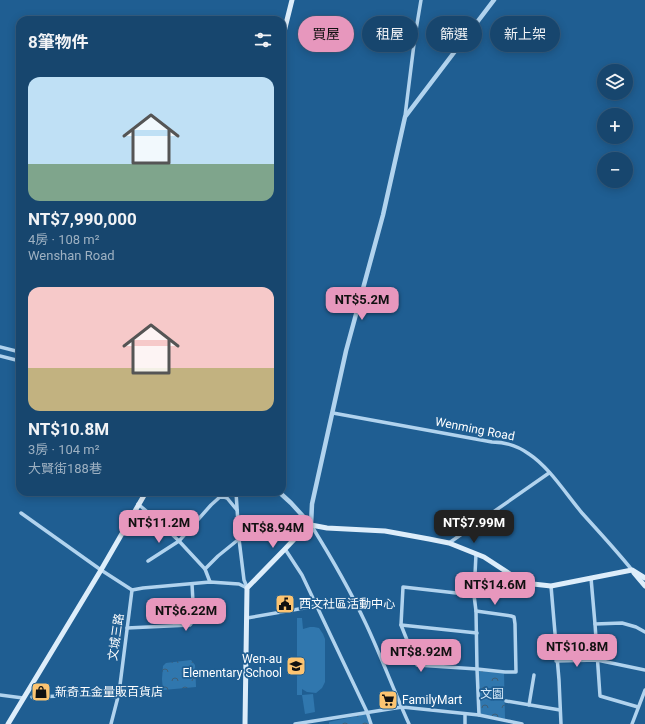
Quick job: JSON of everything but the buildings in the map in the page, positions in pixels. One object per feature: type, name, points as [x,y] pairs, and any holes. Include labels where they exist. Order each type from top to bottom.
[{"type":"main road","points":[[286,24],[292,0]]},
{"type":"main road","points":[[8,724],[101,570],[143,496]]},
{"type":"main road","points":[[245,724],[247,588],[301,532],[311,526],[386,531],[449,543],[476,554],[513,576],[533,584],[551,586],[632,570],[645,578]]},
{"type":"main road","points":[[632,570],[645,586]]},
{"type":"street","points":[[311,526],[312,504],[346,351],[383,216],[405,117],[415,36],[422,0]]},
{"type":"street","points":[[405,117],[494,0]]},
{"type":"street","points":[[0,348],[16,351]]},
{"type":"street","points":[[0,356],[16,360]]},
{"type":"street","name":"Wenming Road","points":[[332,413],[492,442],[501,442],[516,447],[529,454],[540,463],[632,570]]},
{"type":"street","points":[[449,543],[549,473]]},
{"type":"street","points":[[148,561],[179,541],[221,496],[227,498],[237,510]]},
{"type":"street","points":[[236,496],[239,539],[244,580],[247,588]]},
{"type":"street","points":[[283,496],[311,526],[331,558],[373,638],[409,724]]},
{"type":"street","points":[[138,504],[179,541],[205,568],[210,582]]},
{"type":"street","points":[[21,513],[101,570],[132,590],[210,582],[239,584],[247,588]]},
{"type":"street","points":[[205,568],[239,539]]},
{"type":"street","points":[[285,549],[302,575],[367,712],[371,724]]},
{"type":"street","points":[[476,554],[474,595],[477,633],[479,715]]},
{"type":"street","points":[[591,578],[596,624],[600,696],[638,707]]},
{"type":"street","points":[[127,628],[190,624],[194,620],[192,584]]},
{"type":"street","points":[[551,586],[561,724]]},
{"type":"street","points":[[474,595],[403,587],[401,625],[417,665],[516,672],[514,617],[476,611]]},
{"type":"street","name":"文城三路","points":[[111,724],[118,697],[132,590]]},
{"type":"street","points":[[247,618],[316,606]]},
{"type":"street","points":[[596,624],[622,623],[636,627],[645,632]]},
{"type":"street","points":[[401,625],[477,633]]},
{"type":"street","points":[[556,661],[597,660],[645,670]]},
{"type":"street","points":[[529,705],[534,675]]},
{"type":"street","points":[[632,724],[645,690]]},
{"type":"street","points":[[0,695],[23,698]]},
{"type":"street","points":[[32,697],[92,695],[118,697]]},
{"type":"street","points":[[506,701],[560,710]]},
{"type":"street","points":[[295,724],[323,722],[367,712],[402,707],[479,715],[522,724]]},
{"type":"street","points":[[465,724],[466,714]]},
{"type":"green space","points":[[297,618],[302,618],[303,629],[310,627],[319,628],[325,639],[325,682],[322,688],[316,693],[307,692],[302,689],[302,695],[297,695]]},
{"type":"green space","points":[[191,660],[195,665],[196,687],[163,690],[163,666],[166,663]]},
{"type":"green space","name":"文園","points":[[478,670],[504,673],[505,719],[480,714]]},
{"type":"green space","points":[[313,694],[315,712],[305,714],[302,695]]},
{"type":"green space","points":[[366,714],[370,724],[329,724],[329,722]]},
{"type":"place","name":"西文社區活動中心","points":[[285,604]]},
{"type":"place","name":"Wen-au Elementary School","points":[[296,666]]},
{"type":"place","name":"新奇五金量販百貨店","points":[[41,692]]},
{"type":"place","name":"FamilyMart","points":[[388,700]]}]
